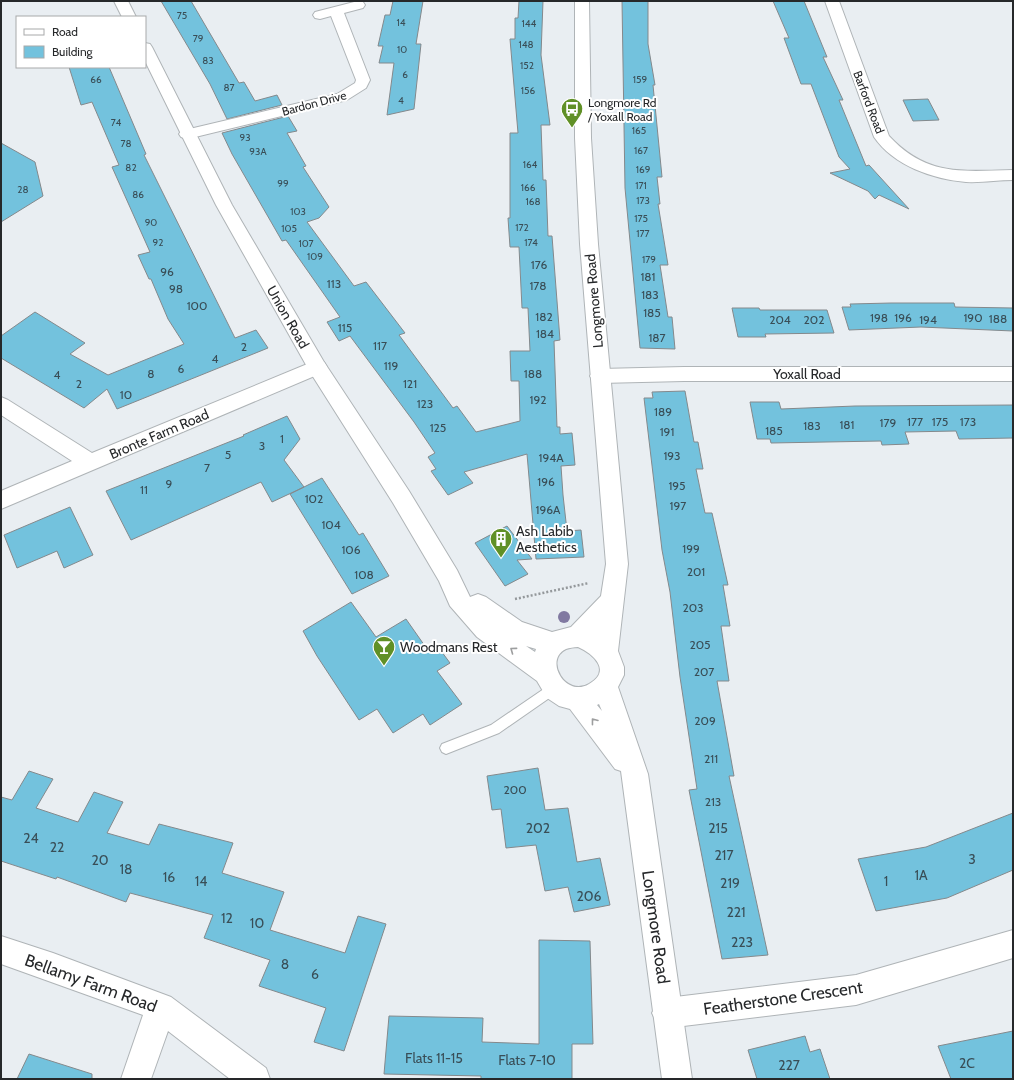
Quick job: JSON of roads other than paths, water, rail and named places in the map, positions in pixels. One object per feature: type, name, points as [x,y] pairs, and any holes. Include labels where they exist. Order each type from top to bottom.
[{"type":"street","points":[[121,1],[128,16]]},
{"type":"street","name":"Longmore Road","points":[[582,1],[583,138],[589,244],[617,564],[606,650]]},
{"type":"street","name":"Barford Road","points":[[832,1],[882,136],[892,150],[913,163],[940,172],[966,177],[1013,175]]},
{"type":"street","points":[[320,15],[358,5]]},
{"type":"street","name":"Bardon Drive","points":[[187,134],[342,97],[361,85],[363,80],[336,11]]},
{"type":"street","name":"Union Road","points":[[146,49],[187,134],[224,205],[317,367],[401,497],[449,577],[458,600],[485,630],[549,681]]},
{"type":"street","name":"Bronte Farm Road","points":[[1,500],[317,367]]},
{"type":"street","name":"Yoxall Road","points":[[600,376],[684,374],[1013,374]]},
{"type":"street","points":[[1,405],[91,463]]},
{"type":"street","name":"Union Road","points":[[449,577],[499,621],[526,637],[555,644]]},
{"type":"street","points":[[578,636],[612,601]]},
{"type":"street","points":[[578,636],[590,639],[606,650],[610,657],[612,673],[606,687],[593,696],[577,699],[562,695],[549,681],[544,661],[548,650],[566,638],[578,636]]},
{"type":"street","name":"Longmore Road","points":[[606,687],[635,774],[667,1013],[678,1079]]},
{"type":"street","points":[[577,699],[635,774]]},
{"type":"street","name":"Featherstone Crescent","points":[[667,1013],[856,990],[1013,944]]},
{"type":"street","name":"Bellamy Farm Road","points":[[1,950],[53,967],[161,1007],[255,1079]]},
{"type":"street","points":[[136,1079],[161,1007]]},
{"type":"lane","points":[[446,748],[495,729],[549,681]]},
{"type":"place","name":"Longmore Rd / Yoxall Road","points":[[572,128]]},
{"type":"place","name":"Ash Labib Aesthetics","points":[[501,558]]},
{"type":"place","name":"Woodmans Rest","points":[[384,666]]}]
